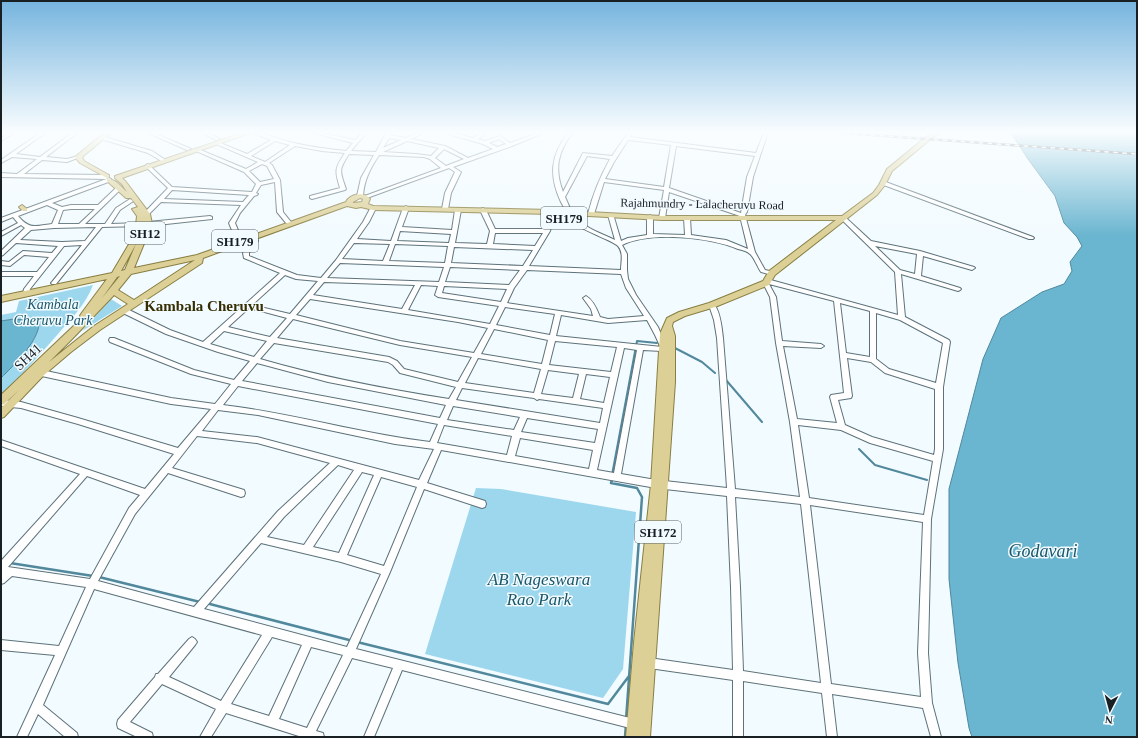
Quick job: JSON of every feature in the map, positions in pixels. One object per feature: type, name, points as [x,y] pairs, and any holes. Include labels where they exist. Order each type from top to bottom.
[{"type":"main road","points":[[92,167],[110,177],[143,167]]},
{"type":"main road","points":[[110,177],[140,167]]},
{"type":"main road","points":[[668,327],[670,320],[682,314],[712,305],[766,282],[772,273],[875,194],[883,183],[889,170],[892,167]]},
{"type":"main road","name":"SH12","points":[[110,177],[141,216],[145,225]]},
{"type":"main road","name":"SH12","points":[[70,336],[113,291],[129,269],[145,225],[146,214],[124,183],[110,177]]},
{"type":"main road","points":[[354,204],[367,201],[362,196]]},
{"type":"main road","name":"SH179","points":[[354,204],[353,198],[362,196]]},
{"type":"main road","name":"SH179","points":[[129,269],[199,257],[354,204]]},
{"type":"main road","name":"SH179","points":[[1,294],[27,291],[198,254],[288,222],[354,204],[372,210],[612,217],[687,220],[723,224],[743,218]]},
{"type":"main road","name":"SH179","points":[[405,211],[445,209],[457,212]]},
{"type":"main road","name":"Rajahmundry - Lalacheruvu Road","points":[[571,216],[592,214],[612,217]]},
{"type":"main road","name":"Rajahmundry - Lalacheruvu Road","points":[[743,218],[756,222],[773,217],[843,218]]},
{"type":"main road","name":"Rajahmundry - Lalacheruvu Road","points":[[650,219],[662,218],[687,220]]},
{"type":"main road","name":"SH12","points":[[116,272],[145,225]]},
{"type":"main road","points":[[1,414],[4,403],[97,328],[199,261],[199,257]]},
{"type":"main road","name":"SH179","points":[[1,299],[54,283],[116,272]]},
{"type":"main road","name":"SH41","points":[[4,403],[31,371],[70,336],[116,272]]},
{"type":"main road","points":[[113,291],[135,304]]},
{"type":"main road","name":"SH172","points":[[643,737],[649,662],[659,484],[662,347],[664,334],[668,327]]},
{"type":"main road","name":"SH172","points":[[633,737],[659,484],[671,336],[668,327]]},
{"type":"street","points":[[19,175],[29,167]]},
{"type":"street","points":[[150,167],[171,188],[254,194]]},
{"type":"street","points":[[237,167],[246,171],[260,184]]},
{"type":"street","points":[[246,171],[254,167]]},
{"type":"street","points":[[270,167],[277,180],[280,212],[288,222]]},
{"type":"street","points":[[312,197],[343,189],[338,172],[341,167]]},
{"type":"street","points":[[368,167],[364,173],[361,184],[362,196],[446,167]]},
{"type":"street","points":[[445,209],[448,193],[458,172],[448,167]]},
{"type":"street","points":[[555,167],[554,178],[571,216],[585,227],[619,244]]},
{"type":"street","points":[[562,198],[577,167]]},
{"type":"street","points":[[592,214],[594,199],[601,180],[608,167]]},
{"type":"street","points":[[662,218],[670,167]]},
{"type":"street","points":[[753,167],[743,218],[752,252],[763,270],[772,273]]},
{"type":"street","points":[[1,175],[110,177]]},
{"type":"street","points":[[1,220],[14,215],[23,208],[47,202],[110,177]]},
{"type":"street","points":[[1,215],[110,177]]},
{"type":"street","points":[[239,240],[232,223],[236,214],[254,194],[260,184],[277,180]]},
{"type":"street","points":[[601,180],[666,189],[743,218]]},
{"type":"street","points":[[883,183],[1031,238]]},
{"type":"street","points":[[81,225],[119,188]]},
{"type":"street","points":[[146,214],[171,188]]},
{"type":"street","points":[[160,200],[244,204]]},
{"type":"street","points":[[108,225],[118,209],[130,201]]},
{"type":"street","points":[[47,202],[62,208],[98,207]]},
{"type":"street","points":[[54,226],[62,208]]},
{"type":"street","points":[[22,737],[92,584],[132,511],[255,359],[323,280],[354,241],[372,210]]},
{"type":"street","points":[[386,262],[405,211]]},
{"type":"street","points":[[457,212],[448,265],[437,294],[440,296],[559,312],[597,319],[624,321],[649,318]]},
{"type":"street","points":[[484,213],[493,231],[493,235],[488,246]]},
{"type":"street","points":[[14,215],[21,223],[29,228],[81,225],[145,225],[210,218]]},
{"type":"street","points":[[160,678],[224,707],[312,736],[386,571],[436,445],[451,402],[492,327],[511,288],[547,231],[552,215]]},
{"type":"street","points":[[309,297],[458,320],[552,338],[639,347],[662,347],[658,331],[627,284],[624,272],[625,253],[619,244],[612,217]]},
{"type":"street","points":[[843,218],[898,271],[958,289]]},
{"type":"street","points":[[650,219],[650,236]]},
{"type":"street","points":[[687,220],[688,237]]},
{"type":"street","points":[[1,234],[21,223]]},
{"type":"street","points":[[54,283],[101,225]]},
{"type":"street","points":[[1,254],[29,228]]},
{"type":"street","points":[[398,230],[454,232]]},
{"type":"street","points":[[493,231],[547,231]]},
{"type":"street","points":[[619,244],[625,239],[650,236],[688,237],[726,242],[752,252]]},
{"type":"street","points":[[254,237],[255,241],[246,253],[246,257],[296,277],[323,280],[511,288]]},
{"type":"street","points":[[15,241],[62,244],[86,243]]},
{"type":"street","points":[[354,241],[393,244],[537,248]]},
{"type":"street","points":[[870,243],[920,253],[972,268]]},
{"type":"street","points":[[27,291],[38,274],[62,244]]},
{"type":"street","points":[[1,263],[10,264],[23,253],[53,255]]},
{"type":"street","points":[[918,277],[920,253]]},
{"type":"street","points":[[338,261],[624,272]]},
{"type":"street","points":[[898,271],[902,318]]},
{"type":"street","points":[[205,344],[284,273]]},
{"type":"street","points":[[1,274],[38,274]]},
{"type":"street","points":[[766,282],[902,318],[947,342],[939,387],[938,449],[928,519],[924,653],[927,703],[936,737]]},
{"type":"street","points":[[766,282],[773,297],[779,343],[794,422],[805,501],[832,737]]},
{"type":"street","points":[[404,311],[419,284]]},
{"type":"street","points":[[586,298],[594,309],[597,319]]},
{"type":"street","points":[[837,301],[848,396],[834,397],[842,427]]},
{"type":"street","points":[[712,305],[717,320],[720,338],[732,493],[739,676],[738,737]]},
{"type":"street","points":[[248,306],[291,318],[391,341],[545,367],[614,375]]},
{"type":"street","points":[[125,311],[167,331],[205,344],[326,379],[451,402],[602,426]]},
{"type":"street","points":[[873,360],[874,311]]},
{"type":"street","points":[[537,397],[559,312]]},
{"type":"street","points":[[223,328],[272,340],[389,360],[395,363],[402,371],[460,385],[607,406]]},
{"type":"street","points":[[112,340],[193,372],[236,383],[443,422],[597,447]]},
{"type":"street","points":[[779,343],[821,346]]},
{"type":"street","points":[[592,473],[621,345]]},
{"type":"street","points":[[617,477],[640,350],[639,347]]},
{"type":"street","points":[[844,355],[873,360],[887,371],[939,387]]},
{"type":"street","points":[[31,371],[171,401],[216,407],[230,407],[265,413],[420,445],[436,445],[659,484],[805,501],[928,519]]},
{"type":"street","points":[[576,402],[583,371]]},
{"type":"street","points":[[4,403],[21,405],[179,452]]},
{"type":"street","points":[[510,458],[517,433],[525,414]]},
{"type":"street","points":[[794,422],[842,427],[870,440],[937,459]]},
{"type":"street","points":[[195,433],[257,440],[359,469],[420,484],[482,504]]},
{"type":"street","points":[[1,443],[146,493]]},
{"type":"street","points":[[196,611],[281,514],[335,462]]},
{"type":"street","points":[[166,469],[241,493]]},
{"type":"street","points":[[306,550],[359,469]]},
{"type":"street","points":[[1,580],[4,570],[85,473]]},
{"type":"street","points":[[341,558],[379,473]]},
{"type":"street","points":[[259,539],[341,558],[386,571]]},
{"type":"street","points":[[4,570],[92,584],[270,632],[634,724]]},
{"type":"street","points":[[205,737],[270,632]]},
{"type":"street","points":[[272,722],[309,641]]},
{"type":"street","points":[[148,737],[122,724],[192,642]]},
{"type":"street","points":[[1,645],[62,651]]},
{"type":"street","points":[[649,662],[927,703]]},
{"type":"street","points":[[369,737],[399,664]]},
{"type":"street","points":[[36,706],[73,737]]},
{"type":"green space","name":"Kambala Cheruvu Park","points":[[93,285],[86,299],[73,317],[1,395],[1,378],[25,352],[35,321],[14,319],[1,321],[1,315],[16,312],[19,301]]},
{"type":"green space","points":[[111,299],[122,306],[82,331]]},
{"type":"green space","name":"AB Nageswara Rao Park","points":[[476,488],[501,489],[636,512],[623,669],[603,698],[425,654]]},
{"type":"water","name":"Godavari","points":[[1034,167],[1137,167],[1137,737],[972,737],[969,728],[958,663],[949,579],[949,489],[983,359],[1001,318],[1042,292],[1064,284],[1072,271],[1070,262],[1082,246],[1077,237],[1064,223],[1055,196]]},
{"type":"water","points":[[14,319],[35,321],[39,324],[38,331],[30,346],[1,378],[1,321]]},
{"type":"waterway","points":[[612,475],[637,341],[657,343]]},
{"type":"waterway","points":[[673,347],[702,362],[715,373]]},
{"type":"waterway","points":[[726,380],[762,422]]},
{"type":"waterway","points":[[859,449],[875,465],[927,480]]},
{"type":"waterway","points":[[612,480],[611,483],[637,488],[642,497],[626,720]]},
{"type":"waterway","points":[[10,563],[93,576]]},
{"type":"waterway","points":[[99,577],[200,602]]},
{"type":"waterway","points":[[206,603],[353,641]]},
{"type":"waterway","points":[[357,642],[608,704],[629,676]]},
{"type":"waterway","points":[[625,737],[626,724]]},
{"type":"district","name":"Kambala Cheruvu","points":[[204,306]]}]
